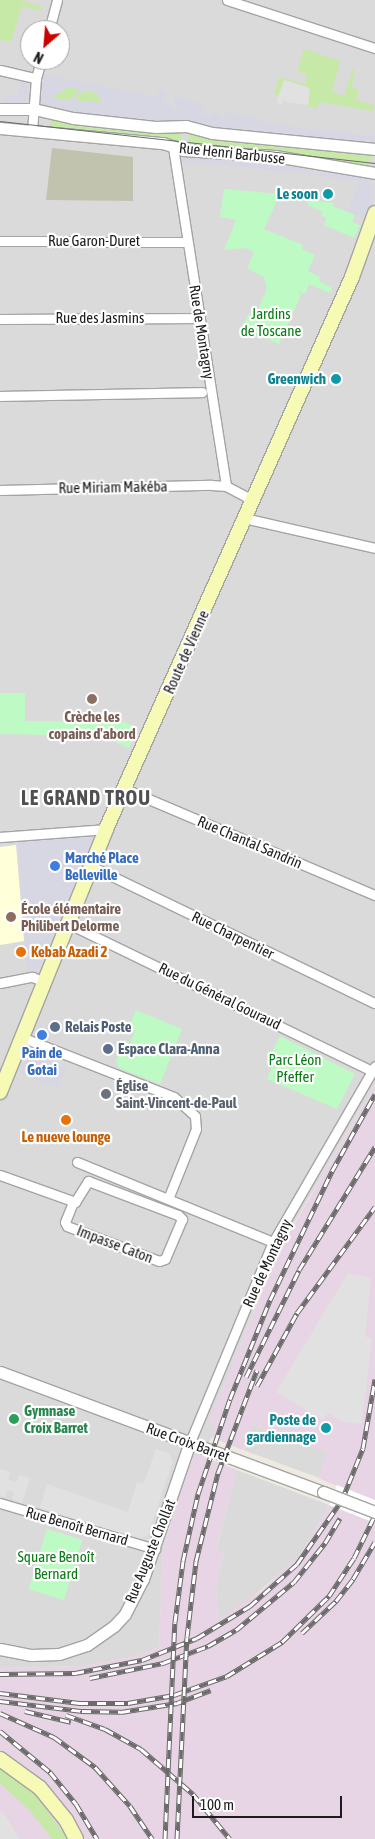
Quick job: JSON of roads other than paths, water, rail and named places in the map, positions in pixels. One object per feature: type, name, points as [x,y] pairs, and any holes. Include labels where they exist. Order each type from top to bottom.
[{"type":"main road","name":"Route de Vienne","points":[[0,1092],[43,981],[106,829],[352,276],[375,213]]},
{"type":"main road","points":[[0,1759],[40,1788],[66,1820],[76,1839]]},
{"type":"street","points":[[52,20],[57,0]]},
{"type":"street","points":[[227,0],[375,48]]},
{"type":"street","points":[[0,70],[36,78]]},
{"type":"street","points":[[32,131],[38,70]]},
{"type":"street","name":"Rue Henri Barbusse","points":[[0,109],[34,109],[73,118],[156,127],[186,126],[212,133],[375,149]]},
{"type":"street","name":"Rue Henri Barbusse","points":[[0,128],[163,143],[173,147],[275,156],[375,173]]},
{"type":"street","name":"Rue de Montagny","points":[[173,147],[226,486]]},
{"type":"street","name":"Rue Garon-Duret","points":[[0,241],[187,242]]},
{"type":"street","name":"Rue des Jasmins","points":[[0,319],[200,318]]},
{"type":"street","points":[[0,396],[202,392]]},
{"type":"street","points":[[226,486],[252,500]]},
{"type":"street","name":"Rue Miriam Makéba","points":[[0,490],[226,486]]},
{"type":"street","points":[[244,518],[375,548]]},
{"type":"street","name":"Rue Chantal Sandrin","points":[[125,789],[375,896]]},
{"type":"street","points":[[0,837],[106,829]]},
{"type":"street","name":"Rue Charpentier","points":[[91,866],[375,1003]]},
{"type":"street","name":"Rue du Général Gouraud","points":[[67,923],[374,1068]]},
{"type":"street","points":[[0,983],[32,977],[43,981]]},
{"type":"street","points":[[21,1037],[174,1097],[195,1116],[196,1129],[168,1199]]},
{"type":"street","name":"Rue de Montagny","points":[[190,1442],[273,1242],[374,1068]]},
{"type":"street","points":[[76,1162],[273,1242]]},
{"type":"street","name":"Impasse Caton","points":[[0,1175],[73,1202]]},
{"type":"street","name":"Impasse Caton","points":[[88,1180],[178,1215],[182,1219],[165,1259],[159,1262],[66,1226],[65,1222],[73,1202],[75,1202],[88,1180]]},
{"type":"street","name":"Rue Croix Barret","points":[[0,1372],[375,1512]]},
{"type":"street","name":"Rue Auguste Chollat","points":[[0,1649],[45,1656],[74,1650],[101,1636],[125,1614],[155,1548],[190,1442]]},
{"type":"street","name":"Rue Benoît Bernard","points":[[0,1503],[155,1548]]},
{"type":"tram line","points":[[0,121],[375,163]]},
{"type":"railway","points":[[165,1839],[175,1622],[183,1561],[198,1494],[230,1399],[270,1300],[332,1171],[375,1094]]},
{"type":"railway","points":[[246,1377],[299,1270],[375,1147]]},
{"type":"railway","points":[[257,1386],[297,1313],[375,1207]]},
{"type":"railway","points":[[177,1839],[187,1637],[196,1561],[218,1473],[257,1370]]},
{"type":"railway","points":[[0,1674],[75,1673],[142,1660],[197,1638],[250,1606],[297,1564],[342,1500],[363,1448],[375,1379]]},
{"type":"railway","points":[[0,1693],[79,1703],[128,1703],[174,1695],[227,1676],[282,1642],[329,1596],[354,1558],[375,1515]]},
{"type":"railway","points":[[90,1678],[163,1663],[208,1646],[236,1630],[294,1582],[325,1543],[340,1518]]},
{"type":"railway","points":[[302,1633],[336,1601],[353,1579],[375,1542]]},
{"type":"railway","points":[[0,1701],[82,1711],[121,1712],[177,1703],[211,1690]]},
{"type":"railway","points":[[25,1711],[71,1722]]},
{"type":"railway","points":[[0,1713],[54,1737],[95,1767],[130,1806],[152,1839]]},
{"type":"railway","points":[[66,1715],[105,1729],[141,1749],[193,1794],[230,1839]]},
{"type":"railway","points":[[0,1731],[50,1772],[76,1804],[97,1839]]},
{"type":"place","name":"Le soon","points":[[328,194]]},
{"type":"place","name":"Greenwich","points":[[336,379]]},
{"type":"place","name":"Crèche les copains d'abord","points":[[92,699]]},
{"type":"place","name":"Marché Place Belleville","points":[[55,866]]},
{"type":"place","name":"École élémentaire Philibert Delorme","points":[[11,917]]},
{"type":"place","name":"Kebab Azadi 2","points":[[21,952]]},
{"type":"place","name":"Relais Poste","points":[[55,1027]]},
{"type":"place","name":"Pain de Gotai","points":[[42,1035]]},
{"type":"place","name":"Espace Clara-Anna","points":[[108,1049]]},
{"type":"place","name":"Église Saint-Vincent-de-Paul","points":[[106,1094]]},
{"type":"place","name":"Le nueve lounge","points":[[66,1120]]},
{"type":"place","name":"Gymnase Croix Barret","points":[[14,1419]]},
{"type":"place","name":"Poste de gardiennage","points":[[326,1428]]},
{"type":"district","name":"LE GRAND TROU","points":[[86,797]]},
{"type":"park label","name":"Jardins de Toscane","points":[[271,322]]},
{"type":"park label","name":"Parc Léon Pfeffer","points":[[295,1068]]},
{"type":"park label","name":"Square Benoît Bernard","points":[[56,1564]]}]
